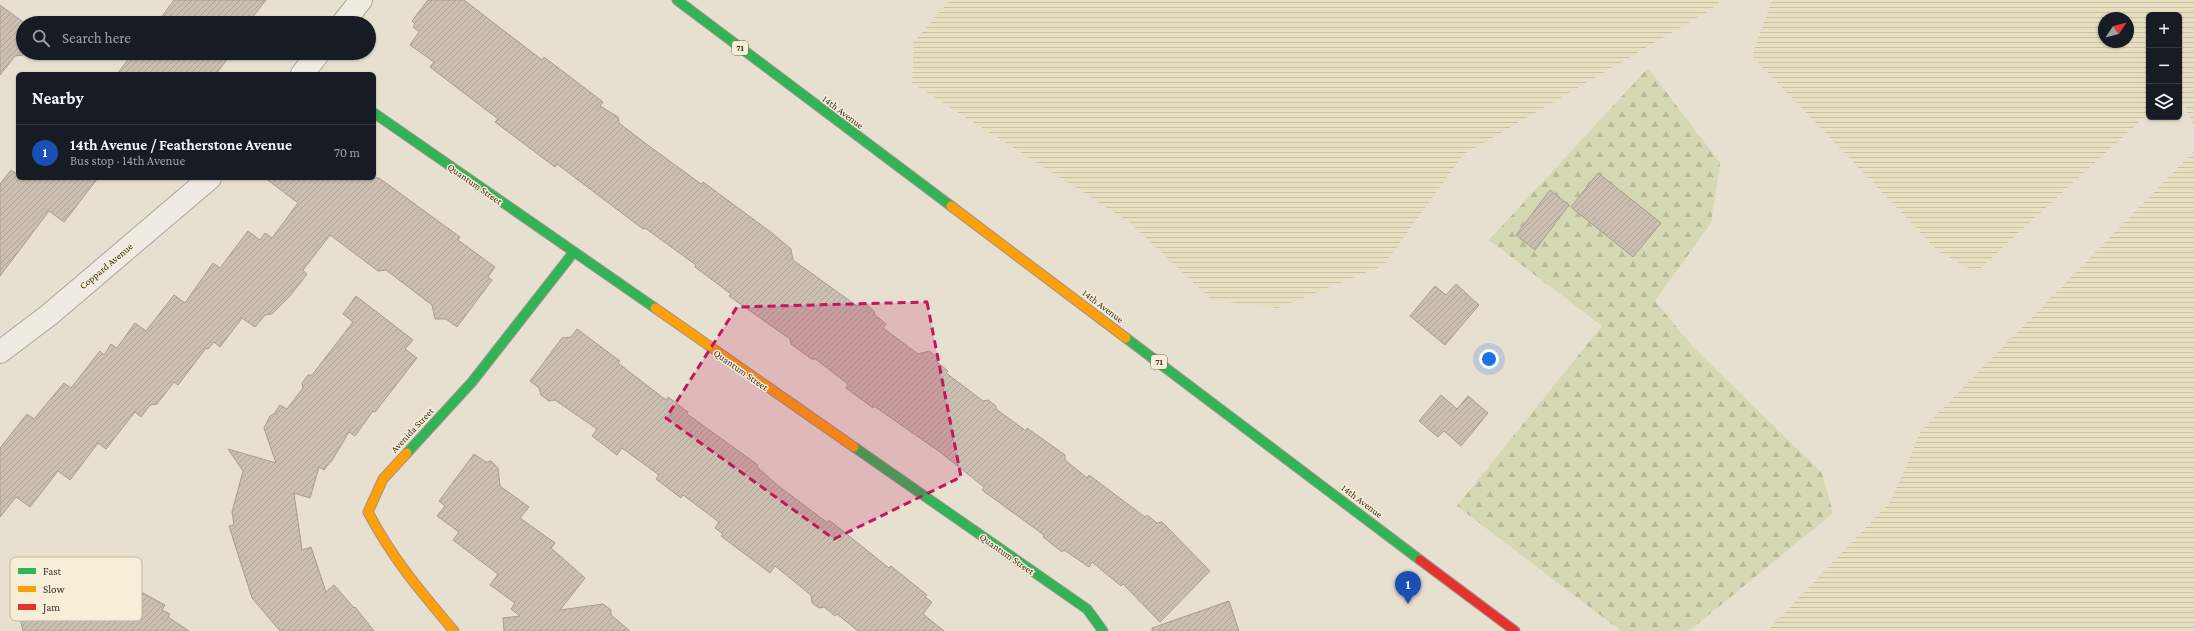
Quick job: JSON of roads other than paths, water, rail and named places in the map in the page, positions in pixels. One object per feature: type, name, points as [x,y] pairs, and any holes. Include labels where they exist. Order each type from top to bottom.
[{"type":"street","points":[[348,16],[361,0]]},
{"type":"street","name":"14th Avenue","points":[[677,0],[1369,521],[1475,603],[1515,631]]},
{"type":"street","name":"Quantum Street","points":[[376,114],[573,253],[1087,609],[1103,631]]},
{"type":"street","name":"Coppard Avenue","points":[[0,352],[49,315],[208,180]]},
{"type":"street","name":"Avenida Street","points":[[454,631],[404,572],[384,543],[368,512],[383,479],[472,382],[573,253]]},
{"type":"place","name":"14th Avenue / Featherstone Avenue","points":[[1408,604]]}]
